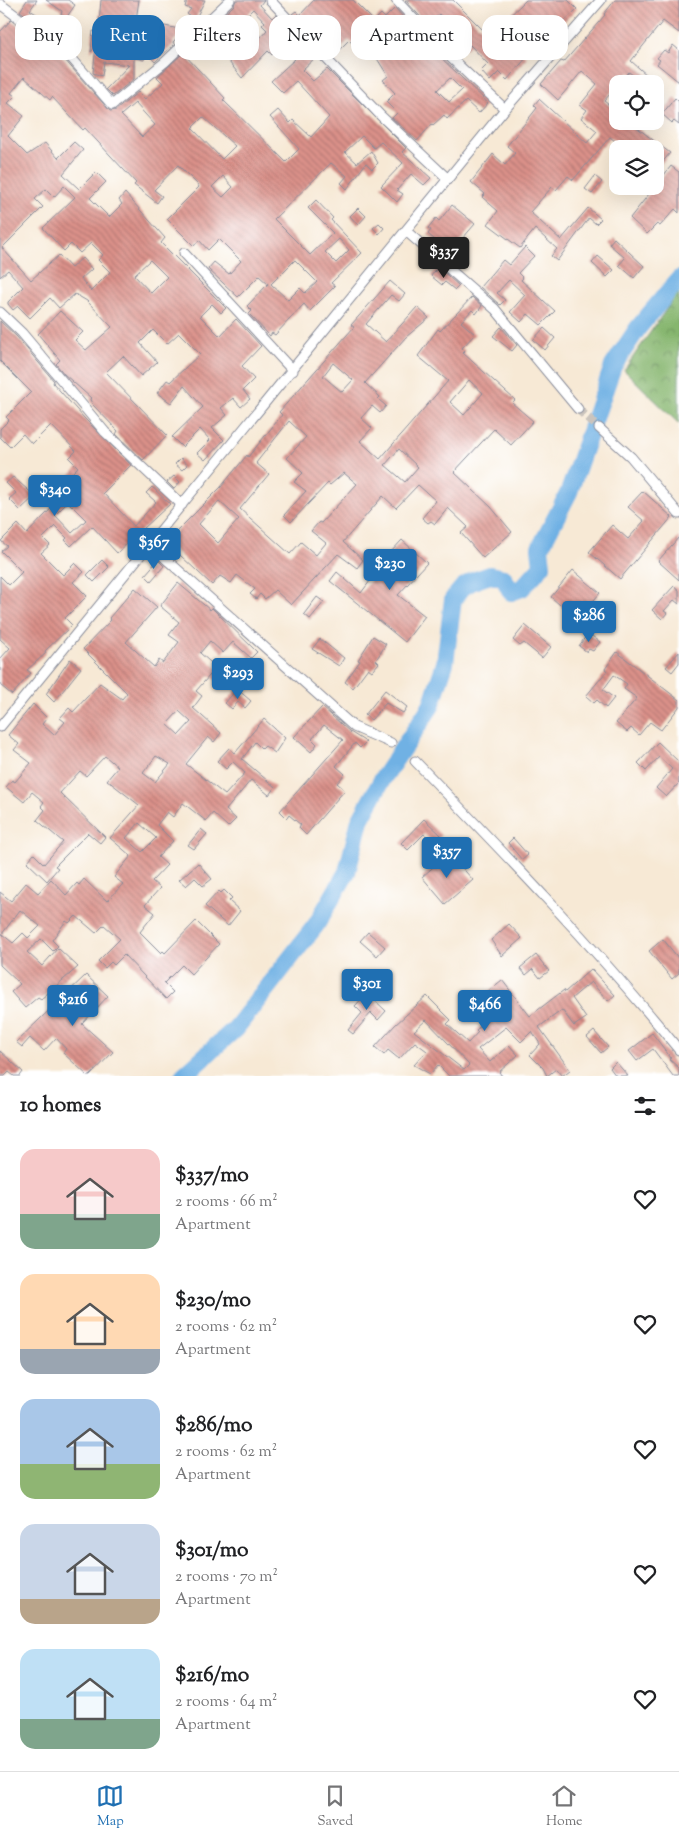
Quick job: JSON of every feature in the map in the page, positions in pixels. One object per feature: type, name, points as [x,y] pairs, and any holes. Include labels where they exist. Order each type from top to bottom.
[{"type":"street","points":[[0,4],[68,54],[112,105],[165,62],[230,0]]},
{"type":"street","points":[[270,0],[381,116],[448,180]]},
{"type":"street","points":[[396,0],[451,58],[504,109]]},
{"type":"street","points":[[0,727],[148,544],[293,371],[504,109],[601,0]]},
{"type":"street","points":[[406,231],[496,309],[578,409]]},
{"type":"street","points":[[184,253],[293,371]]},
{"type":"street","points":[[0,312],[22,333],[105,432],[182,505]]},
{"type":"street","points":[[599,428],[631,457],[679,514]]},
{"type":"street","points":[[148,544],[354,727],[391,743]]},
{"type":"street","points":[[415,761],[609,967],[679,1050]]},
{"type":"green space","points":[[679,291],[679,424],[624,370]]},
{"type":"building","points":[[27,0],[37,0],[30,10],[38,15],[25,15],[20,11]]},
{"type":"building","points":[[46,0],[68,0],[75,5],[68,15],[61,15],[62,11]]},
{"type":"building","points":[[101,0],[139,0],[137,15],[100,15]]},
{"type":"building","points":[[187,0],[205,0],[198,15],[188,15],[187,14],[191,9],[185,7]]},
{"type":"building","points":[[236,0],[264,0],[260,5],[269,15],[269,52],[242,78],[227,60],[259,60],[259,39],[267,30],[262,25],[265,22],[253,9],[247,15],[224,15],[234,5]]},
{"type":"building","points":[[314,0],[353,0],[368,15],[351,15],[351,42],[349,40],[341,48],[341,15],[300,15]]},
{"type":"building","points":[[405,0],[453,0],[468,15],[439,14],[419,15]]},
{"type":"building","points":[[526,0],[568,0],[577,9],[568,18],[568,15],[511,15]]},
{"type":"building","points":[[615,0],[679,0],[679,33],[663,21],[631,61],[647,75],[633,75],[629,72],[626,75],[609,75],[609,95],[604,101],[609,105],[609,130],[640,130],[653,140],[614,140],[610,137],[573,180],[568,176],[556,190],[552,187],[530,212],[561,240],[588,208],[601,219],[596,224],[589,218],[557,261],[551,256],[557,249],[535,229],[520,248],[488,224],[498,211],[482,197],[485,194],[471,182],[493,154],[505,165],[515,153],[507,146],[537,108],[534,105],[539,99],[587,143],[597,131],[581,118],[587,110],[580,105],[597,84],[582,71],[558,100],[541,84],[561,61],[568,60],[568,57]]},
{"type":"building","points":[[395,8],[401,15],[388,15]]},
{"type":"building","points":[[296,11],[300,15],[292,14]]},
{"type":"building","points":[[472,19],[482,29],[482,58],[472,47]]},
{"type":"building","points":[[11,20],[15,23],[15,60],[65,60],[110,111],[116,110],[138,92],[145,99],[163,83],[157,77],[175,60],[190,60],[225,98],[223,100],[286,162],[299,149],[270,117],[278,110],[290,123],[293,120],[311,137],[329,117],[296,81],[283,93],[271,81],[294,60],[313,60],[302,70],[313,81],[327,69],[406,148],[402,152],[431,178],[424,185],[411,174],[397,190],[403,194],[397,202],[381,186],[403,163],[381,142],[374,148],[362,136],[345,152],[357,163],[371,151],[378,163],[372,169],[366,163],[347,189],[341,183],[347,176],[331,163],[274,219],[310,255],[333,233],[308,208],[316,200],[333,218],[331,220],[362,253],[331,283],[335,286],[310,311],[304,304],[275,335],[272,333],[270,336],[249,314],[252,311],[247,306],[268,284],[259,276],[238,297],[208,269],[214,262],[229,274],[241,261],[219,239],[208,250],[199,240],[194,246],[167,219],[199,187],[178,165],[154,190],[162,196],[157,203],[134,185],[136,183],[85,128],[83,130],[52,97],[50,100],[24,77],[11,93],[15,96],[8,103],[24,116],[8,136],[27,155],[45,143],[58,158],[74,142],[83,150],[63,174],[79,189],[96,172],[106,182],[90,198],[109,217],[122,204],[119,200],[125,193],[165,238],[161,243],[226,308],[221,313],[212,304],[200,316],[220,336],[236,319],[261,346],[242,366],[254,379],[243,390],[250,399],[241,407],[233,398],[221,408],[227,415],[212,428],[224,440],[205,460],[197,453],[210,440],[200,429],[182,447],[172,437],[203,407],[184,386],[171,403],[157,393],[167,380],[170,382],[200,354],[179,333],[167,344],[153,330],[140,343],[157,362],[141,376],[123,356],[106,372],[167,435],[143,460],[116,434],[118,431],[92,404],[91,398],[64,374],[56,364],[60,360],[38,334],[60,311],[83,332],[75,340],[86,350],[112,327],[87,301],[75,294],[59,308],[50,298],[30,318],[18,306],[13,310],[8,304],[23,287],[8,270],[0,277],[0,32]],"holes":[[[135,103],[155,125],[142,137],[121,115]],[[203,117],[235,146],[222,159],[192,128]],[[223,176],[233,187],[223,197],[212,187]],[[64,186],[75,197],[43,228],[64,251],[71,244],[80,253],[91,243],[103,255],[98,260],[110,272],[91,291],[81,279],[92,269],[82,258],[71,268],[59,255],[31,280],[2,248],[43,207],[35,199],[46,189],[54,197]],[[339,239],[349,250],[336,263],[325,252]],[[150,260],[167,277],[151,293],[134,275]],[[295,260],[317,282],[305,293],[300,288],[288,300],[271,284]]]},
{"type":"building","points":[[165,26],[175,28],[174,44],[165,53]]},
{"type":"building","points":[[673,45],[679,50],[679,82],[657,64],[660,60],[657,58],[664,50],[668,53]]},
{"type":"building","points":[[94,60],[134,60],[134,79],[113,96],[106,89],[129,65],[104,62],[102,76],[93,73]]},
{"type":"building","points":[[378,60],[443,60],[488,103],[479,113],[466,101],[447,119],[444,115],[432,124],[417,141],[392,118],[397,113],[386,102],[395,93],[383,80],[388,76]],"holes":[[[450,78],[462,90],[449,102],[437,90]]]},
{"type":"building","points":[[484,60],[524,60],[507,80],[499,72],[490,81],[481,71],[488,64]]},
{"type":"building","points":[[675,98],[679,102],[679,125],[674,121],[672,123],[664,116],[664,112]]},
{"type":"building","points":[[664,148],[670,153],[664,160]]},
{"type":"building","points":[[671,166],[679,172],[679,213],[675,209],[660,226],[657,224],[647,234],[630,218],[648,195],[664,195],[664,175]]},
{"type":"building","points":[[595,176],[602,182],[592,194],[585,189]]},
{"type":"building","points":[[452,205],[475,224],[450,253],[428,234],[431,230],[428,228],[436,218],[439,221]]},
{"type":"building","points":[[358,208],[366,216],[358,225],[350,216]]},
{"type":"building","points":[[379,223],[384,228],[379,234],[373,228]]},
{"type":"building","points":[[614,238],[644,266],[634,278],[619,265],[625,258],[609,244]]},
{"type":"building","points":[[525,247],[534,256],[518,273],[523,278],[521,280],[555,311],[541,325],[528,314],[521,322],[510,312],[525,295],[509,280],[497,293],[505,300],[500,305],[480,287],[503,260],[509,265]]},
{"type":"building","points":[[598,256],[614,270],[607,277],[592,263]]},
{"type":"building","points":[[438,267],[459,286],[455,290],[445,282],[442,285],[431,276]]},
{"type":"building","points":[[390,281],[405,294],[399,301],[391,295],[366,324],[386,342],[417,307],[429,318],[406,337],[365,383],[380,397],[378,399],[386,406],[380,413],[372,406],[361,418],[372,428],[360,441],[380,459],[448,381],[418,356],[438,329],[440,331],[472,297],[482,306],[476,314],[472,310],[461,322],[475,334],[462,348],[465,351],[463,353],[515,400],[512,403],[533,421],[511,445],[494,429],[454,472],[491,507],[512,532],[483,558],[461,533],[468,527],[448,508],[435,524],[431,521],[428,523],[422,518],[436,501],[418,485],[396,508],[383,496],[343,542],[363,560],[357,568],[338,554],[291,605],[275,590],[265,599],[260,594],[256,599],[250,594],[255,589],[237,575],[231,583],[220,576],[212,585],[166,542],[221,487],[247,455],[248,457],[282,415],[279,412],[354,327],[351,325]],"holes":[[[333,363],[353,380],[342,392],[323,376]],[[469,380],[483,393],[464,415],[450,402]],[[289,421],[306,437],[287,458],[303,473],[294,482],[306,491],[284,515],[291,522],[328,483],[330,485],[344,473],[357,484],[321,523],[319,522],[311,531],[326,543],[316,555],[301,542],[290,554],[240,509],[269,474],[256,463]],[[399,449],[418,467],[405,482],[385,465]],[[219,501],[239,519],[218,543],[199,524]]]},
{"type":"building","points":[[0,321],[17,337],[54,381],[53,383],[84,418],[131,465],[103,493],[134,526],[156,502],[146,493],[152,487],[170,504],[117,553],[92,526],[71,546],[65,540],[67,538],[55,526],[43,538],[50,545],[41,553],[63,575],[75,563],[84,572],[73,582],[87,596],[65,618],[72,625],[27,670],[31,673],[12,695],[0,685],[0,659],[10,648],[0,639],[0,576],[9,585],[22,572],[1,551],[7,546],[1,541],[18,524],[27,534],[63,496],[56,489],[78,467],[69,458],[76,451],[51,425],[32,444],[23,434],[10,447],[0,437],[0,429],[9,420],[6,417],[31,392],[0,361]],"holes":[[[68,502],[86,520],[72,533],[55,515]]]},
{"type":"building","points":[[501,327],[517,345],[512,351],[493,336]]},
{"type":"building","points":[[544,328],[555,338],[545,350],[533,340]]},
{"type":"building","points":[[181,458],[187,465],[182,470],[175,464]]},
{"type":"building","points":[[174,476],[180,482],[174,489],[167,482]]},
{"type":"building","points":[[13,477],[35,496],[20,510],[9,499],[16,493],[6,483]]},
{"type":"building","points":[[643,491],[672,517],[620,579],[589,552],[612,525],[628,539],[644,521],[628,507]]},
{"type":"building","points":[[679,537],[679,580],[658,561]]},
{"type":"building","points":[[402,540],[427,563],[398,595],[425,616],[405,642],[330,581],[337,572],[361,593],[379,569],[377,567]]},
{"type":"building","points":[[102,560],[109,567],[94,582],[87,575]]},
{"type":"building","points":[[158,560],[164,566],[151,581],[145,575]]},
{"type":"building","points":[[573,570],[600,593],[577,620],[551,597]]},
{"type":"building","points":[[178,583],[210,610],[212,608],[257,652],[251,658],[233,642],[223,653],[210,641],[200,653],[227,677],[220,684],[210,675],[196,691],[202,696],[193,708],[221,733],[214,742],[208,737],[186,764],[225,795],[245,773],[233,762],[226,769],[217,761],[229,748],[235,753],[264,719],[285,738],[275,753],[265,746],[262,749],[255,742],[242,759],[275,787],[269,795],[251,780],[226,810],[236,819],[228,827],[213,813],[206,821],[183,803],[173,817],[167,812],[157,825],[173,841],[158,857],[167,865],[152,881],[160,888],[145,905],[155,913],[140,932],[161,953],[163,951],[165,953],[196,921],[219,944],[191,974],[182,965],[164,983],[173,992],[166,999],[124,955],[114,965],[111,962],[105,968],[98,961],[120,939],[104,925],[96,933],[76,916],[69,923],[66,921],[52,940],[58,946],[53,951],[41,939],[27,952],[42,966],[58,948],[78,967],[41,999],[38,997],[25,1008],[11,992],[20,984],[0,965],[0,892],[11,901],[26,883],[38,893],[51,879],[66,895],[77,883],[79,885],[84,879],[107,901],[123,884],[114,877],[131,856],[110,838],[139,805],[107,780],[118,767],[105,756],[86,776],[80,771],[60,793],[105,837],[100,843],[88,833],[55,866],[58,868],[47,881],[27,862],[34,854],[44,864],[63,842],[37,820],[45,810],[41,806],[44,802],[32,792],[24,802],[6,787],[12,780],[15,782],[31,763],[14,750],[19,744],[8,735],[33,704],[47,718],[42,724],[54,735],[65,722],[60,718],[69,708],[73,712],[100,683],[122,699],[127,693],[83,649],[111,620],[109,618],[135,588],[157,607],[126,642],[154,667],[159,660],[163,663],[179,642],[169,635],[179,622],[160,606]],"holes":[[[179,711],[191,722],[179,735],[167,724]],[[156,756],[170,764],[155,782],[143,773]],[[139,823],[156,838],[142,852],[126,838]],[[20,910],[40,926],[28,938],[23,933],[13,943],[2,934]]]},
{"type":"building","points":[[674,586],[679,590],[679,604],[674,600],[664,611],[667,613],[662,619],[652,610]]},
{"type":"building","points":[[317,597],[324,602],[310,619],[304,614]]},
{"type":"building","points":[[525,625],[551,647],[542,658],[524,643],[520,646],[513,640]]},
{"type":"building","points":[[588,633],[600,642],[593,651],[589,649],[587,652],[579,646]]},
{"type":"building","points":[[373,636],[386,644],[376,660],[379,663],[372,671],[368,668],[353,688],[345,682],[360,661],[358,660]]},
{"type":"building","points":[[320,639],[344,658],[339,666],[312,649]]},
{"type":"building","points":[[617,652],[679,700],[679,707],[661,730],[650,722],[639,735],[631,728],[627,732],[616,723],[637,698],[624,689],[627,684],[614,675],[603,690],[614,698],[606,708],[597,700],[594,703],[586,696],[607,671],[605,669]]},
{"type":"building","points":[[679,652],[679,663],[672,672],[666,667]]},
{"type":"building","points":[[70,659],[81,668],[54,702],[46,694]]},
{"type":"building","points":[[237,689],[251,701],[245,708],[238,702],[232,709],[225,703]]},
{"type":"building","points":[[385,690],[407,707],[403,713],[386,703],[371,720],[365,715]]},
{"type":"building","points":[[322,707],[350,732],[366,742],[360,748],[355,743],[336,766],[345,774],[337,783],[345,790],[306,835],[299,828],[301,825],[289,815],[287,818],[280,811],[343,740],[324,725],[312,739],[317,744],[311,752],[294,737]]},
{"type":"building","points":[[658,742],[679,762],[679,783],[666,797],[656,788],[672,769],[659,757],[646,771],[638,763]]},
{"type":"building","points":[[424,819],[441,835],[434,843],[424,834],[408,850],[401,843]]},
{"type":"building","points":[[201,829],[207,834],[194,849],[188,845]]},
{"type":"building","points":[[513,838],[528,855],[522,860],[508,843]]},
{"type":"building","points":[[449,853],[473,880],[445,904],[422,877]]},
{"type":"building","points":[[198,863],[212,879],[203,886],[195,878],[186,886],[179,880]]},
{"type":"building","points":[[224,890],[232,898],[229,901],[240,911],[228,926],[205,906],[219,891],[221,893]]},
{"type":"building","points":[[509,924],[522,938],[502,956],[491,940]]},
{"type":"building","points":[[368,932],[385,947],[377,956],[360,941]]},
{"type":"building","points":[[663,939],[679,959],[679,973],[672,979],[649,951]]},
{"type":"building","points":[[536,955],[549,971],[540,978],[533,969],[526,975],[520,968]]},
{"type":"building","points":[[591,969],[615,995],[608,1001],[591,982],[572,998],[586,1018],[574,1026],[562,1010],[539,1027],[570,1070],[562,1076],[556,1069],[547,1076],[543,1068],[530,1055],[540,1044],[532,1031],[521,1042],[506,1027],[478,1049],[490,1062],[509,1045],[518,1055],[499,1072],[502,1076],[449,1076],[438,1065],[430,1074],[414,1065],[427,1051],[415,1042],[399,1059],[388,1050],[384,1055],[375,1047],[395,1025],[427,996],[451,1020],[447,1024],[468,1043],[478,1032],[476,1030],[487,1021],[477,1009],[468,1012],[466,1006],[470,1004],[489,1006],[482,996],[502,980],[530,1016],[564,990],[565,992]],"holes":[[[426,1020],[469,1065],[464,1070],[414,1031]]]},
{"type":"building","points":[[86,975],[108,996],[82,1024],[113,1052],[90,1076],[63,1053],[66,1049],[56,1038],[44,1051],[30,1038],[22,1047],[16,1042]]},
{"type":"building","points":[[367,993],[386,1011],[378,1020],[371,1013],[353,1034],[348,1030],[362,1013],[355,1006]]},
{"type":"building","points":[[594,1031],[608,1047],[601,1053],[587,1037]]},
{"type":"building","points":[[652,1033],[671,1058],[669,1059],[679,1068],[679,1076],[673,1076],[653,1049],[637,1061],[629,1051]]},
{"type":"building","points":[[0,1051],[23,1072],[20,1076],[14,1076],[9,1072],[5,1076],[0,1076]]},
{"type":"building","points":[[616,1062],[628,1076],[616,1076],[610,1068]]},
{"type":"waterway","points":[[183,1076],[236,1028],[316,925],[347,872],[360,820],[383,778],[431,706],[445,663],[453,599],[463,587],[490,575],[504,578],[511,592],[522,588],[542,566],[540,548],[569,492],[613,366],[638,328],[679,279]]},
{"type":"tunnel","points":[[578,409],[599,428]]}]
